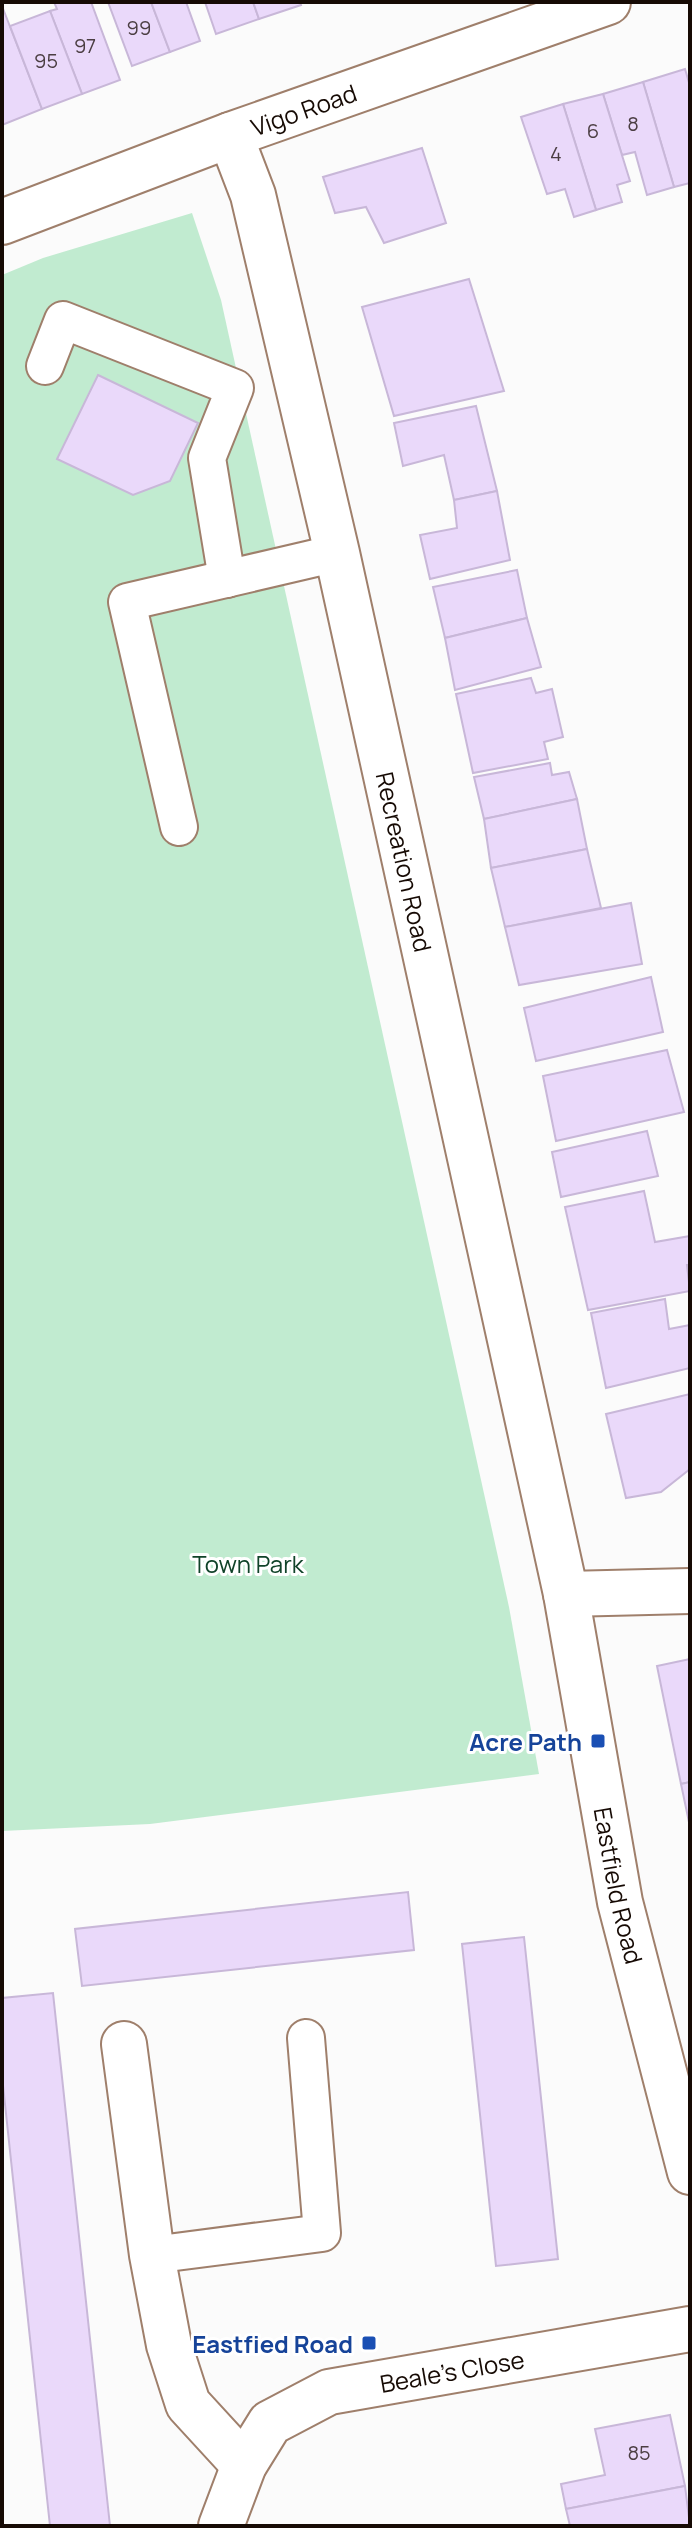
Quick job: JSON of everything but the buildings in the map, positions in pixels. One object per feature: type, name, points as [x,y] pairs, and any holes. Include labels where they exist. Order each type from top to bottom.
[{"type":"street","name":"Vigo Road","points":[[2,222],[230,135],[608,2]]},
{"type":"street","name":"Recreation Road","points":[[230,135],[253,195],[337,553],[566,1594]]},
{"type":"street","points":[[566,1594],[690,1591]]},
{"type":"street","name":"Eastfield Road","points":[[566,1594],[620,1902],[690,2172]]},
{"type":"street","points":[[124,2044],[152,2255],[169,2345],[188,2404],[244,2465]]},
{"type":"street","name":"Beale's Close","points":[[221,2526],[244,2465],[270,2423],[329,2392],[690,2329]]},
{"type":"lane","points":[[45,366],[63,320],[235,388],[207,458],[227,579]]},
{"type":"lane","points":[[179,827],[127,602],[337,553]]},
{"type":"lane","points":[[152,2255],[322,2233],[306,2038]]},
{"type":"green space","name":"Town Park","points":[[192,213],[221,300],[509,1607],[539,1774],[150,1824],[2,1831],[2,275],[43,258]]},
{"type":"place","name":"Acre Path","points":[[598,1741]]},
{"type":"place","name":"Eastfied Road","points":[[369,2343]]}]
